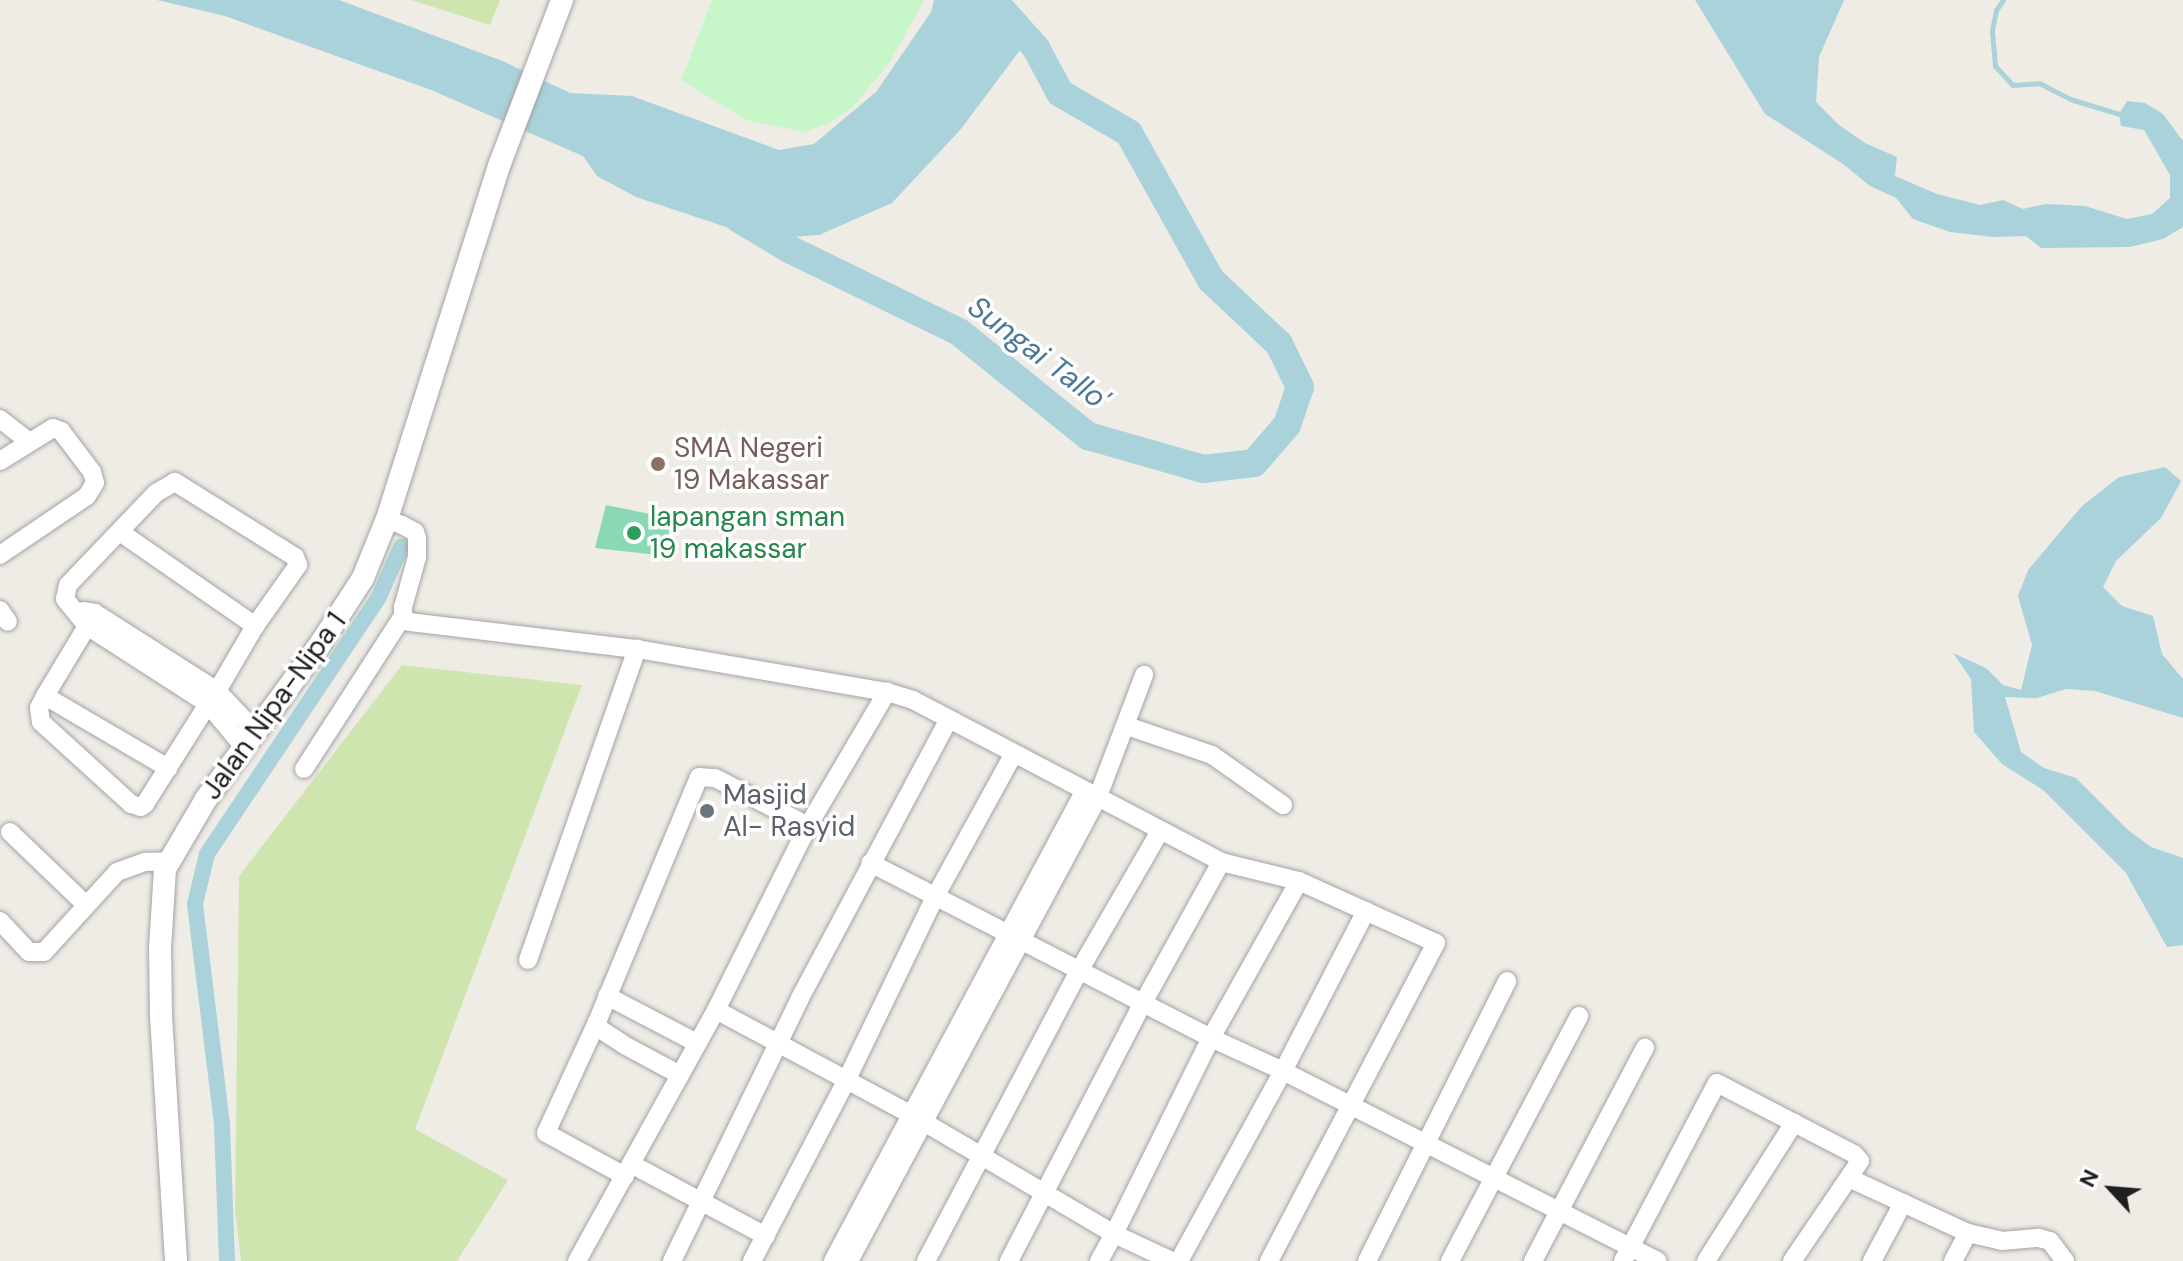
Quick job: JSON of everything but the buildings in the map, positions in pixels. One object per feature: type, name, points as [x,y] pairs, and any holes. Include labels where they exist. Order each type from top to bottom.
[{"type":"street","name":"Jalan Nipa-Nipa 1","points":[[176,1261],[160,962],[162,891],[168,861],[249,739],[345,608],[363,578],[387,519],[499,166],[562,0]]},
{"type":"street","points":[[0,419],[29,442]]},
{"type":"street","points":[[0,461],[53,428],[61,431],[92,472],[95,483],[87,496],[0,555]]},
{"type":"street","points":[[86,616],[39,708],[41,722],[134,807],[145,804],[213,698],[255,626],[298,565],[295,557],[175,482],[156,493],[65,590],[65,599],[86,616],[213,698],[249,739]]},
{"type":"street","points":[[304,769],[403,616],[417,557],[417,538],[415,532],[387,519]]},
{"type":"street","points":[[120,532],[255,626]]},
{"type":"street","points":[[403,616],[419,625],[637,649],[887,692],[913,700],[1159,833],[1221,862],[1299,881],[1436,943],[1269,1261]]},
{"type":"street","points":[[528,960],[637,649]]},
{"type":"street","points":[[849,1261],[918,1119],[1127,726],[1144,675]]},
{"type":"street","points":[[577,1261],[716,1010],[808,826],[887,692]]},
{"type":"street","points":[[45,696],[168,768]]},
{"type":"street","points":[[672,1261],[870,863],[949,719]]},
{"type":"street","points":[[1127,726],[1212,755],[1283,805]]},
{"type":"street","points":[[752,1261],[847,1079],[935,897],[1013,755]]},
{"type":"street","points":[[766,1236],[703,1203],[546,1133],[597,1022],[700,774],[715,778],[808,826]]},
{"type":"street","points":[[10,832],[86,905]]},
{"type":"street","points":[[926,1261],[1079,971],[1159,833]]},
{"type":"street","points":[[0,921],[29,952],[37,954],[51,946],[86,905],[125,867],[168,861]]},
{"type":"street","points":[[1009,1261],[1143,1003],[1221,862]]},
{"type":"street","points":[[870,863],[1211,1038],[1283,1071],[1559,1211],[1627,1254],[1658,1261]]},
{"type":"street","points":[[1099,1261],[1211,1038],[1299,881]]},
{"type":"street","points":[[1179,1261],[1366,911]]},
{"type":"street","points":[[1367,1261],[1507,981]]},
{"type":"street","points":[[607,996],[697,1043]]},
{"type":"street","points":[[716,1010],[982,1154],[1045,1195],[1114,1234],[1172,1261]]},
{"type":"street","points":[[1450,1261],[1579,1016]]},
{"type":"street","points":[[597,1022],[600,1029],[626,1046],[680,1075]]},
{"type":"street","points":[[1533,1261],[1645,1048]]},
{"type":"street","points":[[1627,1254],[1717,1083],[1858,1157],[1860,1161],[1851,1179],[1792,1261]]},
{"type":"street","points":[[833,1261],[918,1119]]},
{"type":"street","points":[[1706,1261],[1794,1123]]},
{"type":"street","points":[[1851,1179],[1968,1233],[2002,1241],[2039,1238],[2050,1241],[2065,1261]]},
{"type":"street","points":[[1872,1261],[1903,1203]]},
{"type":"street","points":[[1953,1261],[1968,1233]]},
{"type":"green space","points":[[411,0],[500,0],[490,25]]},
{"type":"green space","points":[[712,0],[924,0],[890,62],[853,107],[829,123],[804,132],[746,120],[681,80]]},
{"type":"green space","name":"lapangan sman 19 makassar","points":[[606,505],[670,518],[667,556],[595,548]]},
{"type":"green space","points":[[402,665],[582,685],[415,1129],[508,1180],[457,1261],[241,1261],[235,1210],[239,876]]},
{"type":"water","points":[[157,0],[339,0],[505,62],[570,93],[632,96],[779,150],[814,144],[876,92],[931,12],[934,0],[1004,0],[1032,34],[961,129],[892,203],[819,235],[762,239],[636,197],[597,176],[583,156],[431,90],[225,16]]},
{"type":"water","points":[[1695,0],[1844,0],[1819,57],[1816,102],[1839,125],[1865,143],[1897,157],[1895,176],[1937,194],[1980,205],[2003,200],[2023,209],[2046,204],[2085,206],[2127,219],[2152,214],[2170,198],[2170,175],[2144,130],[2121,126],[2119,114],[2127,101],[2145,103],[2163,114],[2183,141],[2183,227],[2163,239],[2130,247],[2041,248],[2026,236],[1993,237],[1950,232],[1913,219],[1896,198],[1870,186],[1843,164],[1765,114]]},
{"type":"water","points":[[2165,467],[2181,481],[2161,518],[2116,561],[2103,587],[2122,606],[2153,616],[2162,654],[2183,679],[2183,718],[2095,691],[2066,689],[2037,698],[2005,697],[2021,752],[2044,768],[2076,778],[2128,830],[2151,847],[2183,858],[2183,945],[2167,947],[2126,873],[2043,790],[2002,764],[1974,732],[1971,679],[1953,653],[1986,668],[2003,685],[2021,690],[2032,645],[2018,596],[2028,570],[2082,506],[2119,477]]},
{"type":"waterway","name":"Sungai Tallo'","points":[[739,219],[791,250],[959,332],[1088,436],[1203,469],[1254,463],[1287,425],[1300,387],[1279,344],[1211,280],[1129,133],[1060,93],[1036,48],[993,0]]},
{"type":"waterway","points":[[2003,0],[1996,10],[1992,31],[1995,66],[2013,85],[2039,83],[2070,99],[2119,114]]},
{"type":"waterway","points":[[227,1261],[222,1124],[195,904],[207,854],[379,597],[401,547]]},
{"type":"place","name":"SMA Negeri 19 Makassar","points":[[658,464]]},
{"type":"place","name":"lapangan sman 19 makassar","points":[[634,533]]},
{"type":"place","name":"Masjid Al- Rasyid","points":[[707,811]]}]
